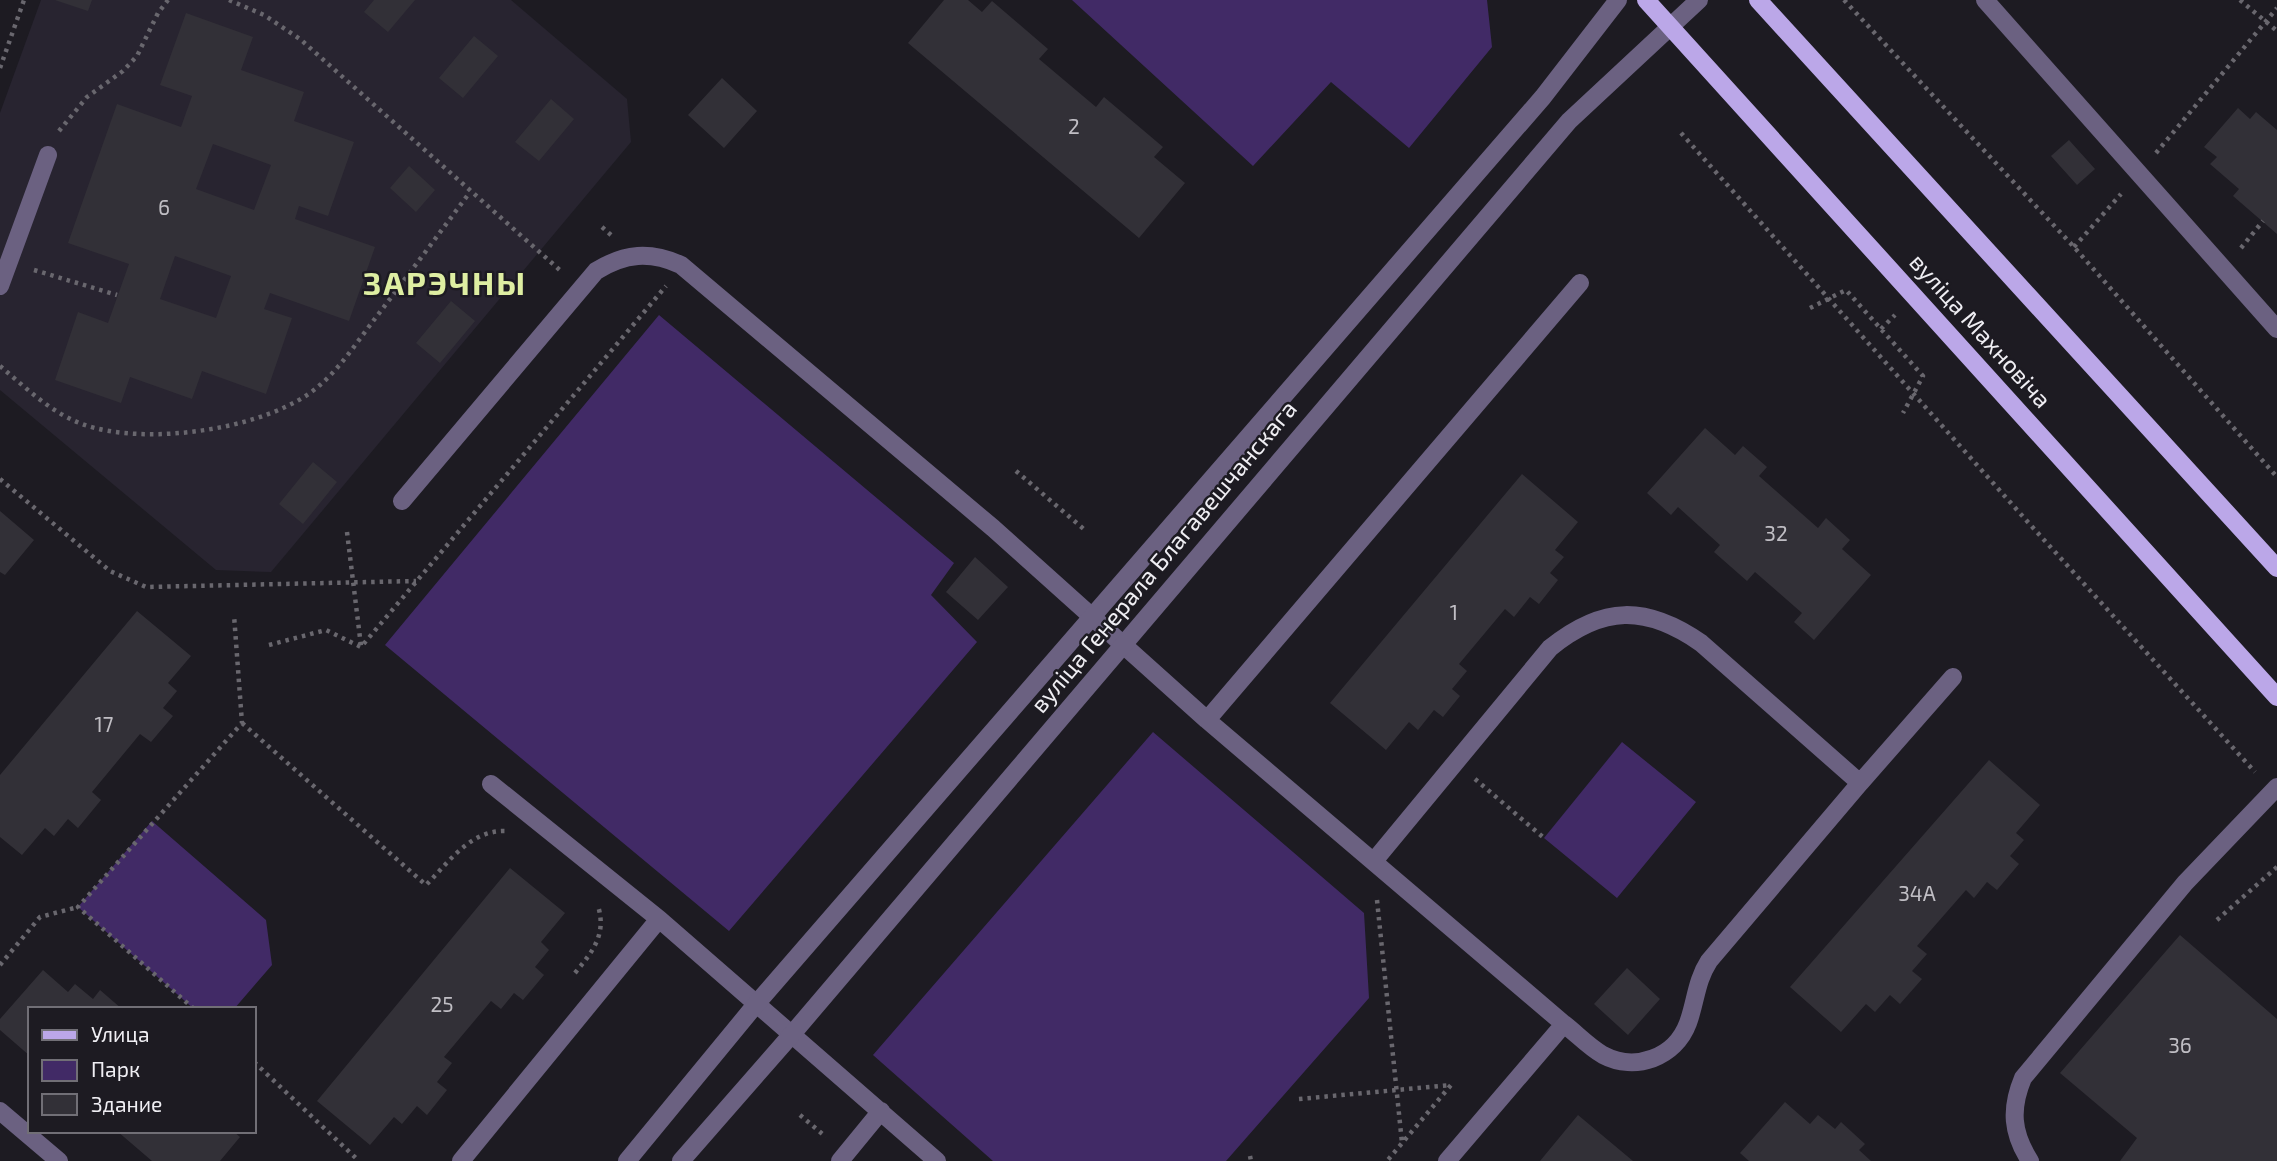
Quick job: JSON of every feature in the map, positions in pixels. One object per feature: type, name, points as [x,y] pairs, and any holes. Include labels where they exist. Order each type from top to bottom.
[{"type":"main road","name":"вуліца Махновіча","points":[[1646,0],[2277,696]]},
{"type":"main road","points":[[1758,0],[2277,568]]},
{"type":"street","points":[[627,1161],[757,1003],[1543,97],[1618,0]]},
{"type":"street","name":"вуліца Генерала Благавешчанскага","points":[[681,1161],[1569,121],[1699,0]]},
{"type":"street","points":[[1985,0],[2277,329]]},
{"type":"street","points":[[0,286],[48,155]]},
{"type":"street","points":[[402,500],[590,276],[622,257],[659,256],[691,272],[993,528],[1207,720],[1591,1047],[1616,1060],[1643,1062],[1669,1050],[1687,1025],[1696,987],[1709,961],[1953,677]]},
{"type":"street","points":[[1207,720],[1580,283]]},
{"type":"street","points":[[1374,861],[1550,648],[1567,634],[1589,624],[1633,614],[1655,617],[1701,643],[1860,783]]},
{"type":"street","points":[[491,785],[659,919],[937,1161]]},
{"type":"street","points":[[2030,1161],[2015,1131],[2013,1112],[2023,1078],[2185,883],[2275,789]]},
{"type":"street","points":[[461,1161],[659,919]]},
{"type":"street","points":[[1447,1161],[1564,1024]]},
{"type":"street","points":[[0,1111],[59,1161]]},
{"type":"street","points":[[840,1161],[881,1111]]},
{"type":"path","points":[[0,68],[24,0]]},
{"type":"path","points":[[48,155],[72,113],[137,56],[158,13],[168,0]]},
{"type":"path","points":[[229,0],[264,15],[300,39],[563,272]]},
{"type":"path","points":[[1844,0],[2074,247],[2277,477]]},
{"type":"path","points":[[2240,0],[2277,30]]},
{"type":"path","points":[[2074,247],[2277,8]]},
{"type":"path","points":[[1681,133],[1914,395],[2275,789]]},
{"type":"path","points":[[0,366],[41,401],[61,414],[80,423],[120,434],[162,434],[265,416],[303,399],[337,369],[470,192]]},
{"type":"path","points":[[2239,252],[2263,221]]},
{"type":"path","points":[[9,262],[117,295]]},
{"type":"path","points":[[361,647],[668,283]]},
{"type":"path","points":[[1810,308],[1846,290],[1923,376],[1903,413]]},
{"type":"path","points":[[1016,471],[1086,531]]},
{"type":"path","points":[[0,479],[100,563],[132,583],[158,589],[417,581]]},
{"type":"path","points":[[347,532],[361,647]]},
{"type":"path","points":[[234,615],[242,723],[426,885],[468,842],[494,831],[509,831]]},
{"type":"path","points":[[269,645],[326,630],[361,647]]},
{"type":"path","points":[[0,965],[40,916],[78,907],[242,723]]},
{"type":"path","points":[[1455,761],[1544,838]]},
{"type":"path","points":[[2217,920],[2277,867]]},
{"type":"path","points":[[1376,891],[1402,1143]]},
{"type":"path","points":[[569,981],[599,940],[601,918],[594,899]]},
{"type":"path","points":[[78,907],[192,1007]]},
{"type":"path","points":[[256,1064],[359,1161]]},
{"type":"path","points":[[1299,1099],[1451,1085],[1387,1161]]},
{"type":"shaded area","points":[[41,0],[511,0],[627,99],[631,142],[271,572],[216,570],[0,390],[0,113]]},
{"type":"green space","points":[[1072,0],[1487,0],[1492,47],[1409,148],[1331,82],[1253,166]]},
{"type":"green space","points":[[659,315],[954,563],[931,595],[977,642],[729,931],[385,645]]},
{"type":"green space","points":[[1153,732],[1364,913],[1369,998],[1226,1161],[993,1161],[873,1055]]},
{"type":"green space","points":[[1622,742],[1696,802],[1617,898],[1544,838]]},
{"type":"green space","points":[[152,821],[266,920],[272,965],[236,1007],[192,1007],[78,907]]},
{"type":"building","points":[[55,0],[92,0],[88,11]]},
{"type":"building","points":[[374,0],[415,0],[388,32],[364,12]]},
{"type":"building","points":[[944,0],[968,0],[982,12],[992,1],[1048,49],[1039,59],[1096,107],[1104,97],[1163,147],[1154,157],[1185,183],[1139,238],[908,43]]},
{"type":"building","points":[[186,13],[253,37],[241,70],[304,92],[294,121],[354,142],[328,216],[299,206],[295,219],[375,247],[349,321],[270,293],[264,309],[292,318],[266,394],[202,371],[192,399],[130,377],[121,403],[55,380],[78,312],[108,323],[129,264],[68,243],[117,104],[181,127],[192,96],[160,85]],"holes":[[[213,144],[271,165],[254,210],[196,189]],[[175,256],[231,276],[216,318],[160,299]]]},
{"type":"building","points":[[474,36],[498,56],[463,98],[439,78]]},
{"type":"building","points":[[722,78],[757,111],[724,148],[688,115]]},
{"type":"building","points":[[551,99],[574,119],[539,161],[515,142]]},
{"type":"building","points":[[2238,108],[2250,119],[2256,112],[2277,130],[2277,234],[2233,196],[2239,189],[2210,164],[2217,157],[2204,147]]},
{"type":"building","points":[[2069,140],[2095,169],[2077,185],[2051,156]]},
{"type":"building","points":[[409,166],[435,190],[416,212],[390,188]]},
{"type":"building","points":[[451,301],[475,321],[440,363],[416,343]]},
{"type":"building","points":[[1705,428],[1735,455],[1743,446],[1767,467],[1759,476],[1818,528],[1826,518],[1850,540],[1842,549],[1871,575],[1814,640],[1794,622],[1802,613],[1755,572],[1747,581],[1714,552],[1720,545],[1678,507],[1671,515],[1647,493]]},
{"type":"building","points":[[313,462],[337,482],[303,524],[279,504]]},
{"type":"building","points":[[1522,474],[1578,522],[1555,550],[1564,557],[1550,573],[1558,580],[1539,604],[1530,597],[1514,617],[1505,609],[1459,664],[1467,671],[1452,689],[1460,696],[1443,717],[1434,710],[1418,730],[1409,722],[1386,750],[1330,703]]},
{"type":"building","points":[[0,511],[34,540],[5,575],[0,572]]},
{"type":"building","points":[[975,557],[1008,587],[978,620],[946,592]]},
{"type":"building","points":[[137,611],[191,656],[168,683],[177,691],[163,708],[173,716],[151,742],[140,734],[92,792],[101,800],[78,828],[68,819],[54,836],[45,828],[22,855],[0,837],[0,775]]},
{"type":"building","points":[[1989,760],[2040,805],[2016,833],[2024,840],[2010,856],[2019,864],[1997,890],[1987,882],[1974,898],[1966,890],[1917,946],[1927,954],[1912,971],[1922,979],[1900,1004],[1890,995],[1875,1012],[1866,1004],[1841,1032],[1790,987]]},
{"type":"building","points":[[510,868],[565,913],[541,942],[549,950],[535,967],[544,975],[523,1000],[514,993],[501,1009],[491,1001],[444,1057],[452,1063],[437,1082],[447,1090],[427,1115],[417,1106],[402,1124],[394,1117],[370,1145],[317,1101]]},
{"type":"building","points":[[2180,935],[2277,1019],[2277,1161],[2120,1161],[2137,1138],[2060,1073]]},
{"type":"building","points":[[1627,968],[1660,999],[1628,1035],[1594,1004]]},
{"type":"building","points":[[43,970],[68,992],[75,984],[93,999],[100,990],[120,1007],[28,1007],[28,1054],[0,1030],[0,1019]]},
{"type":"building","points":[[1785,1102],[1810,1124],[1818,1115],[1835,1129],[1841,1122],[1865,1144],[1859,1150],[1871,1161],[1749,1161],[1740,1153]]},
{"type":"building","points":[[1578,1115],[1633,1161],[1540,1161]]},
{"type":"building","points":[[119,1133],[235,1133],[240,1137],[220,1161],[152,1161]]},
{"type":"district","name":"ЗАРЭЧНЫ","points":[[445,284]]}]
